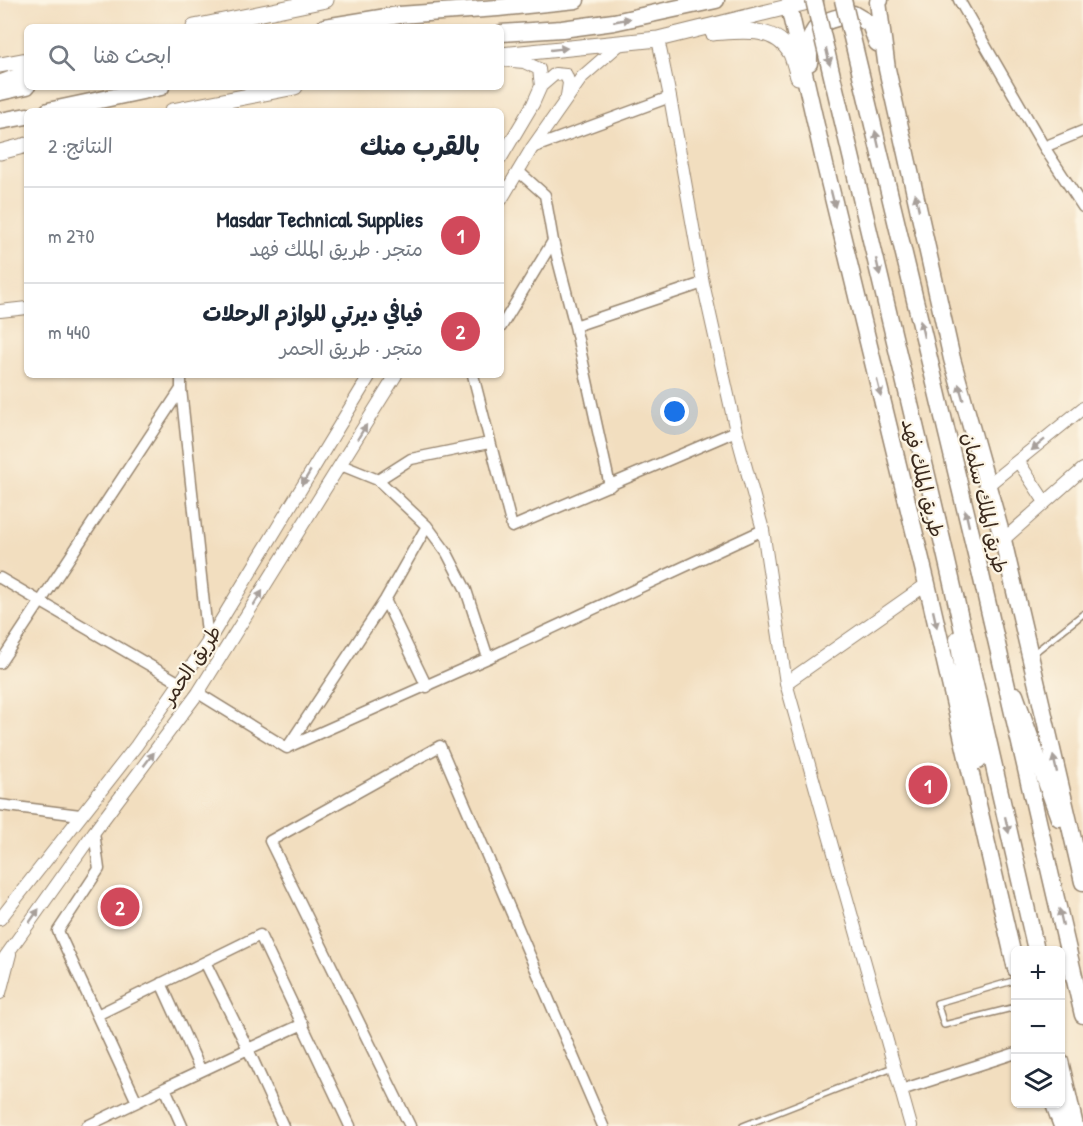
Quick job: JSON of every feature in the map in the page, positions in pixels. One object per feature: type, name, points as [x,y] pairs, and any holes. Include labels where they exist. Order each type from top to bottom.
[{"type":"main road","points":[[209,24],[326,0]]},
{"type":"main road","points":[[344,24],[399,15],[576,0]]},
{"type":"main road","points":[[504,33],[562,29],[614,22],[716,0]]},
{"type":"main road","points":[[664,38],[792,3],[815,0],[938,522],[1034,946]]},
{"type":"main road","name":"طريق الملك سلمان","points":[[843,0],[981,575],[1083,1016]]},
{"type":"main road","points":[[880,0],[878,2],[887,69],[952,359],[1003,540],[1083,884]]},
{"type":"main road","name":"طريق الملك فهد","points":[[792,3],[825,165],[927,584],[1011,949]]},
{"type":"main road","points":[[825,165],[809,72],[808,42],[813,30],[830,20],[853,14],[870,24],[887,69]]},
{"type":"main road","points":[[504,55],[664,38],[760,31],[779,40],[791,54],[825,165]]},
{"type":"main road","points":[[0,65],[24,61]]},
{"type":"main road","points":[[0,84],[24,74]]},
{"type":"main road","points":[[0,92],[24,87]]},
{"type":"main road","points":[[62,108],[147,90]]},
{"type":"main road","points":[[188,108],[280,90]]},
{"type":"main road","points":[[0,121],[24,117]]},
{"type":"main road","points":[[0,152],[24,146]]},
{"type":"main road","points":[[938,522],[1005,925]]},
{"type":"main road","points":[[997,645],[1083,884]]},
{"type":"main road","points":[[1065,1082],[1075,1126]]},
{"type":"main road","points":[[1048,1108],[1052,1126]]},
{"type":"main road","points":[[1055,1108],[1062,1126]]},
{"type":"street","points":[[959,0],[1044,147],[1083,207]]},
{"type":"street","points":[[664,38],[670,97],[703,283],[736,432],[763,530],[786,683],[911,1126]]},
{"type":"street","points":[[504,195],[532,148],[582,78],[621,43]]},
{"type":"street","points":[[504,60],[524,62],[539,69],[541,86]]},
{"type":"street","points":[[504,153],[541,86],[555,74],[566,75],[569,83],[566,100]]},
{"type":"street","points":[[532,148],[670,97]]},
{"type":"street","points":[[1044,147],[1083,131]]},
{"type":"street","points":[[518,171],[545,195],[553,241],[575,326],[610,486]]},
{"type":"street","points":[[504,322],[553,241]]},
{"type":"street","points":[[575,326],[703,283]]},
{"type":"street","points":[[0,311],[24,308]]},
{"type":"street","points":[[181,378],[208,642]]},
{"type":"street","name":"طريق الحمر","points":[[0,919],[136,746],[208,642],[368,378]]},
{"type":"street","name":"طريق الحمر","points":[[0,964],[94,832],[198,693],[394,378]]},
{"type":"street","points":[[474,378],[512,527],[736,432]]},
{"type":"street","points":[[0,663],[181,389]]},
{"type":"street","points":[[988,485],[1083,408]]},
{"type":"street","points":[[378,480],[411,459],[489,443]]},
{"type":"street","points":[[1017,461],[1045,502]]},
{"type":"street","points":[[341,465],[378,480],[427,526],[447,553],[466,590],[488,658]]},
{"type":"street","points":[[1003,540],[1083,469]]},
{"type":"street","points":[[287,748],[385,600],[427,526]]},
{"type":"street","points":[[287,748],[427,687],[763,530]]},
{"type":"street","points":[[0,578],[180,683]]},
{"type":"street","points":[[786,683],[927,584]]},
{"type":"street","points":[[385,600],[427,687]]},
{"type":"street","points":[[198,693],[287,748]]},
{"type":"street","points":[[410,1126],[270,841],[440,746],[603,1126]]},
{"type":"street","points":[[0,805],[80,815]]},
{"type":"street","points":[[94,832],[99,869],[58,931],[137,1102]]},
{"type":"street","points":[[97,1015],[260,935],[350,1126]]},
{"type":"street","points":[[0,993],[12,947]]},
{"type":"street","points":[[205,962],[283,1126]]},
{"type":"street","points":[[161,983],[201,1071]]},
{"type":"street","points":[[87,1126],[303,1024]]},
{"type":"street","points":[[901,1090],[1013,1054]]},
{"type":"street","points":[[165,1088],[182,1126]]},
{"type":"lane","points":[[1030,655],[1083,614]]},
{"type":"lane","points":[[1011,981],[937,1003],[944,1024],[1011,1008]]},
{"type":"lane","points":[[743,1126],[895,1067]]},
{"type":"place","name":"Masdar Technical Supplies","points":[[928,785]]},
{"type":"place","name":"فيافي ديرتي للوازم الرحلات","points":[[120,907]]}]
